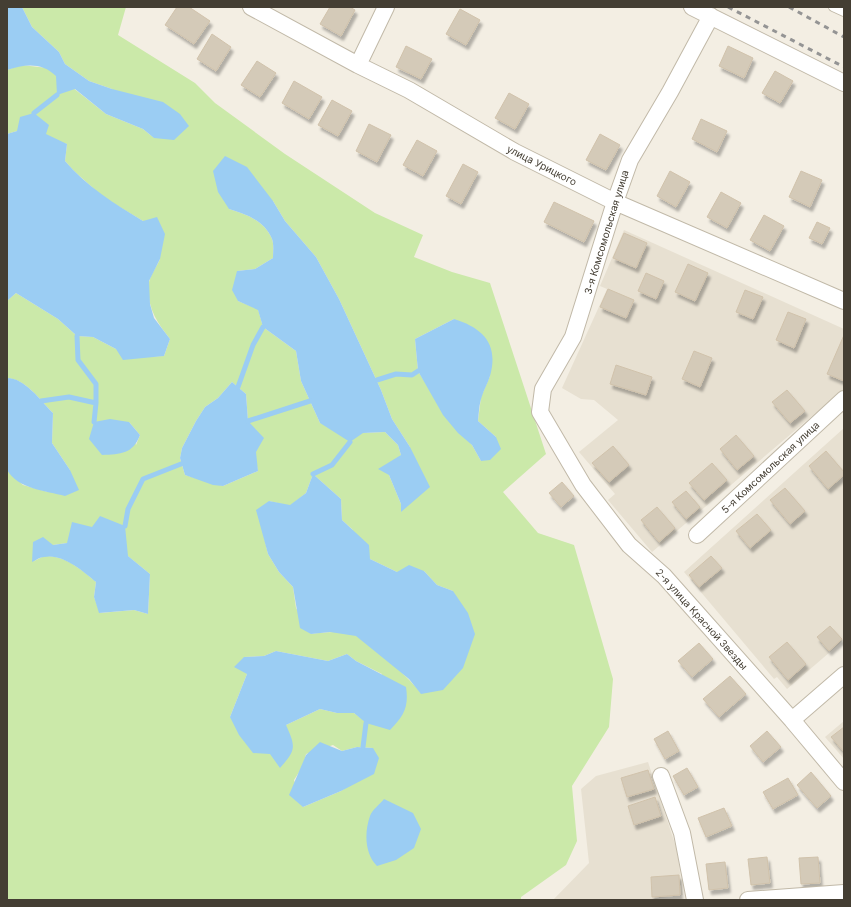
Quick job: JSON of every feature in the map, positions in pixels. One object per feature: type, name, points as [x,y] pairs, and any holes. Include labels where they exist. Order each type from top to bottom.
[{"type":"street","name":"улица Урицкого","points":[[251,7],[358,65],[409,90],[515,152],[615,202],[844,301]]},
{"type":"street","points":[[358,65],[386,7]]},
{"type":"street","points":[[692,7],[844,83]]},
{"type":"street","name":"3-я Комсомольская улица","points":[[540,412],[543,389],[573,337],[615,202],[630,160],[670,92],[711,16]]},
{"type":"street","name":"5-я Комсомольская улица","points":[[697,535],[844,399]]},
{"type":"street","name":"2-я улица Красной Звезды","points":[[540,412],[583,485],[629,545],[664,576],[792,720],[844,782]]},
{"type":"street","points":[[792,720],[844,675]]},
{"type":"street","points":[[661,776],[682,833],[695,900]]},
{"type":"street","points":[[748,900],[844,893]]},
{"type":"lane","points":[[833,7],[844,12]]},
{"type":"shaded area","points":[[624,230],[844,329],[844,389],[652,552],[608,500],[615,494],[579,452],[618,420],[594,400],[581,399],[562,388],[607,289],[600,286]]},
{"type":"shaded area","points":[[844,428],[844,640],[787,689],[777,677],[774,679],[684,572]]},
{"type":"shaded area","points":[[844,721],[844,759],[825,737]]},
{"type":"shaded area","points":[[648,762],[677,850],[683,895],[646,900],[553,900],[589,863],[581,789],[596,776]]},
{"type":"green space","points":[[22,7],[126,7],[118,35],[195,83],[215,103],[285,154],[375,213],[423,235],[414,257],[452,272],[490,283],[546,454],[503,492],[538,533],[574,545],[613,679],[609,727],[572,786],[577,841],[566,865],[521,897],[521,900],[7,900],[7,470],[23,485],[48,492],[70,470],[52,443],[53,413],[38,396],[26,386],[14,379],[7,378],[7,301],[16,293],[58,319],[77,336],[93,337],[116,349],[144,357],[164,356],[170,339],[156,319],[149,298],[149,282],[160,259],[143,221],[103,197],[74,171],[65,161],[67,144],[17,131],[7,134],[7,70],[21,65],[48,68],[106,114],[143,129],[154,138],[112,89],[89,81],[65,64],[59,52],[32,27]],"holes":[[[273,201],[285,221],[316,257],[339,299],[381,390],[392,419],[410,447],[401,512],[401,504],[389,475],[401,455],[398,445],[385,432],[363,433],[320,423],[301,381],[296,351],[263,327],[258,309],[238,301],[237,271],[255,269],[273,258],[273,246],[272,239],[265,227],[254,219],[229,209]],[[454,319],[490,376],[481,397],[478,421],[496,437],[481,461],[472,445],[431,392],[418,371],[415,339]],[[232,382],[246,394],[248,421],[258,471],[223,486],[185,475],[180,458],[182,448],[205,407],[218,398]],[[129,422],[140,435],[136,445]],[[313,474],[341,499],[342,520],[352,529],[370,559],[397,572],[424,571],[437,585],[453,591],[421,693],[391,662],[357,636],[340,632],[311,634],[296,608],[293,587],[279,572],[268,554],[263,533],[269,501],[290,506],[306,493]],[[92,527],[150,574],[148,614],[134,610],[100,613],[94,597],[96,582],[85,573],[73,564],[52,556],[45,556],[33,562],[53,545],[67,543]],[[276,651],[328,661],[347,654],[356,661],[382,674],[367,723],[354,713],[337,713],[320,709],[286,725],[230,717],[247,674],[244,657],[264,656]],[[333,745],[342,751],[357,747],[373,748],[353,783],[341,791],[303,807],[294,780],[303,766],[306,754]]]},
{"type":"water","points":[[7,7],[22,7],[32,27],[59,52],[65,64],[89,81],[112,89],[163,102],[180,114],[189,126],[174,140],[154,138],[143,129],[106,114],[75,89],[57,95],[56,76],[45,68],[39,66],[20,66],[7,70]]},
{"type":"water","points":[[34,113],[49,125],[46,134],[67,144],[65,161],[82,179],[143,221],[157,217],[165,234],[160,259],[149,281],[150,304],[154,318],[170,339],[164,356],[123,360],[116,349],[93,337],[77,336],[58,319],[16,293],[7,301],[7,134],[17,131],[20,117]]},
{"type":"water","points":[[225,156],[247,167],[273,201],[285,221],[316,257],[339,299],[381,390],[392,419],[410,447],[430,487],[401,512],[401,504],[389,475],[378,469],[401,455],[398,445],[385,432],[363,433],[350,442],[320,423],[301,381],[296,351],[263,327],[258,310],[238,301],[232,290],[237,271],[255,269],[273,258],[273,246],[272,239],[265,227],[242,213],[229,209],[218,192],[213,171]]},
{"type":"water","points":[[454,319],[473,327],[481,333],[490,346],[492,365],[489,379],[481,399],[478,421],[496,437],[501,449],[490,460],[481,461],[472,445],[458,433],[443,415],[418,371],[415,339]]},
{"type":"water","points":[[7,378],[14,379],[26,386],[53,413],[52,443],[70,470],[79,490],[65,496],[41,491],[18,481],[7,470]]},
{"type":"water","points":[[232,382],[246,394],[248,421],[264,438],[256,452],[258,471],[223,486],[213,485],[185,475],[180,458],[182,448],[205,407],[218,398]]},
{"type":"water","points":[[110,419],[129,422],[140,435],[134,446],[126,452],[102,455],[89,439],[94,422]]},
{"type":"water","points":[[313,474],[341,499],[342,520],[369,545],[370,559],[397,572],[409,565],[424,571],[437,585],[453,591],[468,613],[475,634],[463,668],[443,690],[421,694],[409,679],[356,636],[330,632],[311,634],[300,628],[293,587],[279,572],[268,554],[256,510],[269,501],[290,505],[306,493]]},
{"type":"water","points":[[100,516],[125,526],[128,556],[150,574],[148,614],[134,610],[99,613],[94,597],[96,582],[85,573],[65,560],[51,556],[42,557],[32,562],[33,542],[43,537],[53,545],[67,543],[72,522],[92,527]]},
{"type":"water","points":[[276,651],[328,661],[347,654],[356,661],[406,687],[407,700],[402,716],[390,730],[366,723],[354,713],[337,713],[320,709],[286,725],[292,738],[293,748],[289,757],[280,768],[270,754],[253,753],[239,735],[230,717],[247,674],[234,667],[244,657],[264,656]]},
{"type":"water","points":[[320,742],[342,751],[357,747],[373,748],[379,758],[374,774],[341,791],[303,807],[289,795],[306,755]]},
{"type":"water","points":[[384,799],[413,813],[421,829],[414,848],[396,860],[377,866],[370,856],[366,836],[371,814]]},
{"type":"building","points":[[177,7],[189,7],[210,21],[194,44],[165,25]]},
{"type":"building","points":[[330,7],[350,7],[355,10],[341,36],[320,24]]},
{"type":"building","points":[[460,9],[480,20],[466,45],[446,34]]},
{"type":"building","points":[[212,34],[231,47],[216,71],[197,59]]},
{"type":"building","points":[[406,46],[432,59],[421,79],[396,67]]},
{"type":"building","points":[[728,46],[753,58],[744,78],[719,66]]},
{"type":"building","points":[[257,61],[276,73],[260,97],[241,85]]},
{"type":"building","points":[[775,71],[793,81],[780,103],[762,93]]},
{"type":"building","points":[[294,81],[322,97],[309,119],[282,103]]},
{"type":"building","points":[[509,93],[529,104],[515,129],[495,118]]},
{"type":"building","points":[[332,100],[352,111],[338,136],[318,125]]},
{"type":"building","points":[[701,119],[727,131],[717,152],[692,139]]},
{"type":"building","points":[[369,124],[391,135],[377,162],[356,151]]},
{"type":"building","points":[[600,134],[620,145],[606,170],[586,160]]},
{"type":"building","points":[[417,140],[437,151],[423,176],[403,165]]},
{"type":"building","points":[[463,164],[478,172],[461,204],[446,196]]},
{"type":"building","points":[[670,171],[690,182],[676,207],[657,196]]},
{"type":"building","points":[[801,171],[822,180],[810,207],[789,197]]},
{"type":"building","points":[[721,192],[741,203],[727,228],[707,217]]},
{"type":"building","points":[[554,202],[594,221],[584,242],[544,222]]},
{"type":"building","points":[[764,215],[784,226],[770,251],[750,240]]},
{"type":"building","points":[[817,222],[830,228],[822,244],[809,238]]},
{"type":"building","points":[[624,233],[647,243],[636,268],[613,258]]},
{"type":"building","points":[[688,264],[708,273],[695,301],[675,292]]},
{"type":"building","points":[[646,273],[664,281],[656,299],[638,291]]},
{"type":"building","points":[[608,289],[634,300],[626,318],[600,307]]},
{"type":"building","points":[[745,290],[763,297],[753,319],[736,312]]},
{"type":"building","points":[[788,312],[806,319],[794,348],[776,340]]},
{"type":"building","points":[[844,335],[844,381],[827,374]]},
{"type":"building","points":[[694,351],[712,358],[700,387],[682,379]]},
{"type":"building","points":[[616,365],[652,377],[646,395],[610,384]]},
{"type":"building","points":[[787,390],[805,411],[790,423],[772,402]]},
{"type":"building","points":[[736,435],[754,456],[737,470],[720,449]]},
{"type":"building","points":[[613,446],[629,465],[609,482],[592,463]]},
{"type":"building","points":[[826,451],[844,472],[844,475],[828,489],[809,466]]},
{"type":"building","points":[[712,463],[727,480],[704,500],[689,483]]},
{"type":"building","points":[[562,482],[574,496],[561,507],[549,493]]},
{"type":"building","points":[[785,488],[805,511],[790,524],[770,500]]},
{"type":"building","points":[[686,491],[700,507],[686,519],[672,502]]},
{"type":"building","points":[[657,507],[675,528],[659,542],[641,520]]},
{"type":"building","points":[[757,514],[771,530],[750,548],[736,531]]},
{"type":"building","points":[[711,556],[722,568],[699,587],[689,575]]},
{"type":"building","points":[[830,626],[842,639],[829,651],[817,637]]},
{"type":"building","points":[[787,642],[806,664],[788,680],[769,657]]},
{"type":"building","points":[[699,643],[713,659],[692,677],[678,661]]},
{"type":"building","points":[[730,676],[746,694],[719,717],[703,699]]},
{"type":"building","points":[[844,727],[844,752],[831,737]]},
{"type":"building","points":[[668,731],[679,751],[665,759],[654,739]]},
{"type":"building","points":[[767,731],[781,747],[763,762],[750,746]]},
{"type":"building","points":[[687,768],[698,787],[684,795],[673,776]]},
{"type":"building","points":[[648,770],[654,789],[627,797],[621,778]]},
{"type":"building","points":[[811,772],[831,796],[817,808],[797,785]]},
{"type":"building","points":[[788,778],[798,795],[773,809],[763,792]]},
{"type":"building","points":[[655,797],[661,816],[634,825],[628,806]]},
{"type":"building","points":[[724,808],[732,826],[706,837],[698,818]]},
{"type":"building","points":[[767,857],[770,883],[751,885],[748,859]]},
{"type":"building","points":[[818,857],[820,883],[801,884],[799,858]]},
{"type":"building","points":[[725,862],[728,888],[709,890],[706,864]]},
{"type":"building","points":[[679,875],[680,895],[652,897],[651,877]]},
{"type":"waterway","points":[[34,113],[57,95]]},
{"type":"waterway","points":[[238,387],[253,345],[263,327]]},
{"type":"waterway","points":[[77,336],[78,360],[96,384],[94,422]]},
{"type":"waterway","points":[[377,380],[396,374],[412,375],[418,371]]},
{"type":"waterway","points":[[41,401],[69,397],[96,403]]},
{"type":"waterway","points":[[248,421],[310,401]]},
{"type":"waterway","points":[[313,474],[332,465],[350,442]]},
{"type":"waterway","points":[[125,526],[128,509],[143,479],[181,464]]},
{"type":"waterway","points":[[363,747],[366,723]]},
{"type":"railway","points":[[728,7],[844,67]]},
{"type":"railway","points":[[789,7],[844,37]]}]
